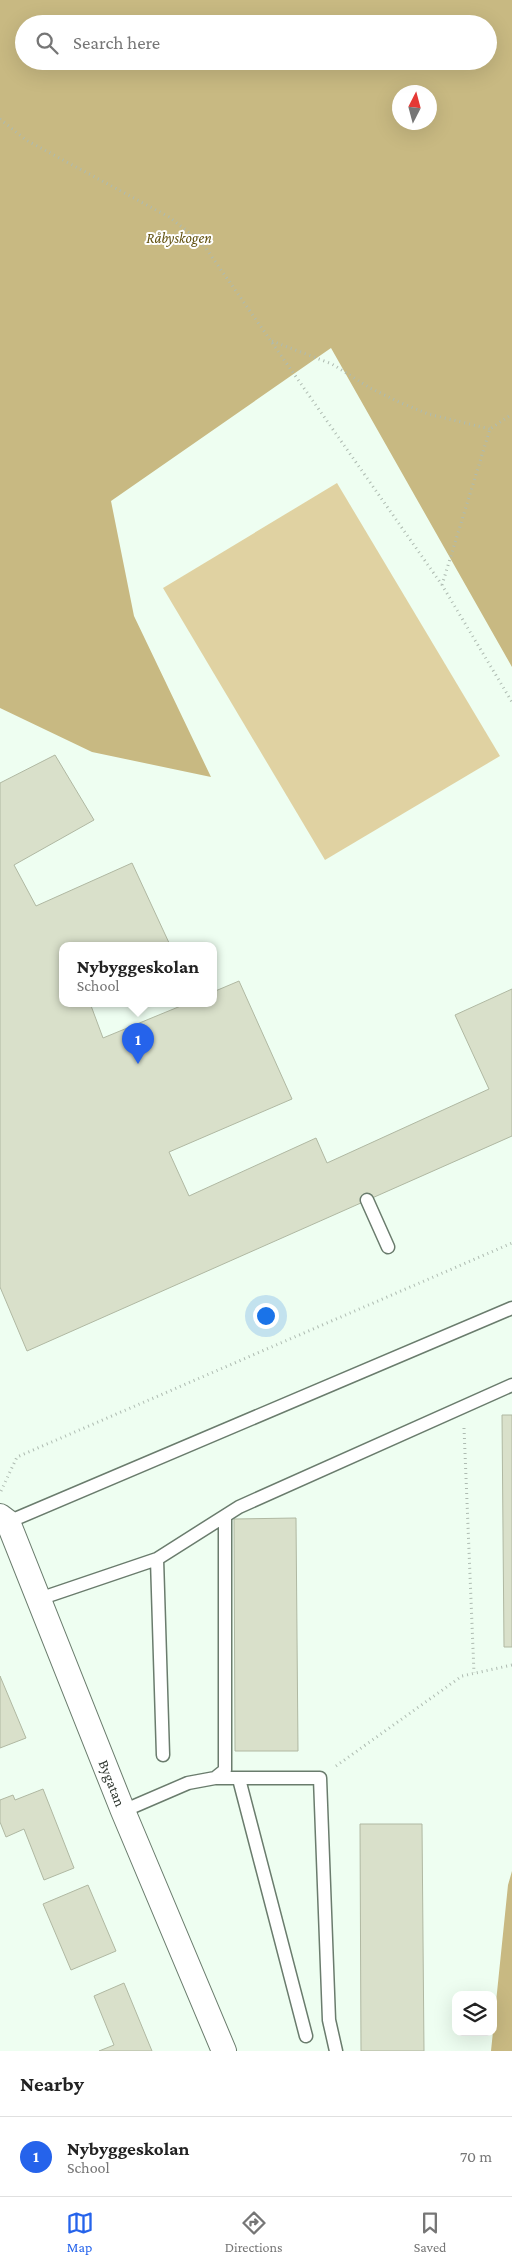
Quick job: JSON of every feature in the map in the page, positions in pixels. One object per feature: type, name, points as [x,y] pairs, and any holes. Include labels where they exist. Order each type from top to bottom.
[{"type":"street","name":"Bygatan","points":[[4,1519],[39,1599],[123,1811],[224,2051]]},
{"type":"lane","points":[[367,1200],[388,1246]]},
{"type":"lane","points":[[4,1519],[512,1308]]},
{"type":"lane","points":[[39,1599],[157,1559],[239,1507],[512,1385]]},
{"type":"lane","points":[[215,1778],[225,1770],[225,1516]]},
{"type":"lane","points":[[157,1559],[163,1754]]},
{"type":"lane","points":[[123,1811],[188,1783],[215,1778],[320,1778],[330,2020],[336,2051]]},
{"type":"lane","points":[[239,1779],[306,2036]]},
{"type":"path","points":[[0,119],[26,140],[139,199],[169,217],[195,236],[222,270],[442,585],[512,702]]},
{"type":"path","points":[[271,341],[332,364],[370,388],[428,414],[490,429]]},
{"type":"path","points":[[442,585],[490,429],[512,414]]},
{"type":"path","points":[[0,1492],[18,1458],[512,1243]]},
{"type":"path","points":[[463,1407],[474,1673]]},
{"type":"path","points":[[320,1778],[462,1676],[512,1665]]},
{"type":"shaded area","points":[[337,483],[500,756],[325,860],[163,588]]},
{"type":"green space","name":"Råbyskogen","points":[[0,0],[512,0],[512,667],[331,348],[111,501],[134,616],[211,777],[92,752],[0,708]]},
{"type":"green space","points":[[512,1871],[512,2051],[491,2051],[493,2036],[497,2036],[497,1992],[508,1885]]},
{"type":"building","points":[[55,755],[94,820],[14,865],[36,906],[132,863],[169,942],[59,942],[59,1007],[91,1007],[103,1038],[178,1007],[217,1007],[217,990],[239,981],[292,1099],[169,1152],[189,1196],[316,1138],[327,1163],[489,1089],[455,1015],[512,989],[512,1136],[27,1351],[0,1287],[0,783]]},
{"type":"building","points":[[502,1415],[512,1415],[512,1647],[504,1647]]},
{"type":"building","points":[[296,1518],[298,1751],[235,1751],[234,1519]]},
{"type":"building","points":[[0,1676],[26,1738],[0,1748]]},
{"type":"building","points":[[43,1789],[74,1868],[44,1880],[24,1829],[6,1837],[0,1822],[0,1800],[13,1795],[15,1800]]},
{"type":"building","points":[[360,1824],[422,1824],[424,2051],[361,2051]]},
{"type":"building","points":[[88,1885],[116,1951],[71,1970],[43,1904]]},
{"type":"building","points":[[124,1983],[152,2051],[99,2051],[114,2045],[94,1996]]},
{"type":"place","name":"Nybyggeskolan","points":[[138,1064]]}]
